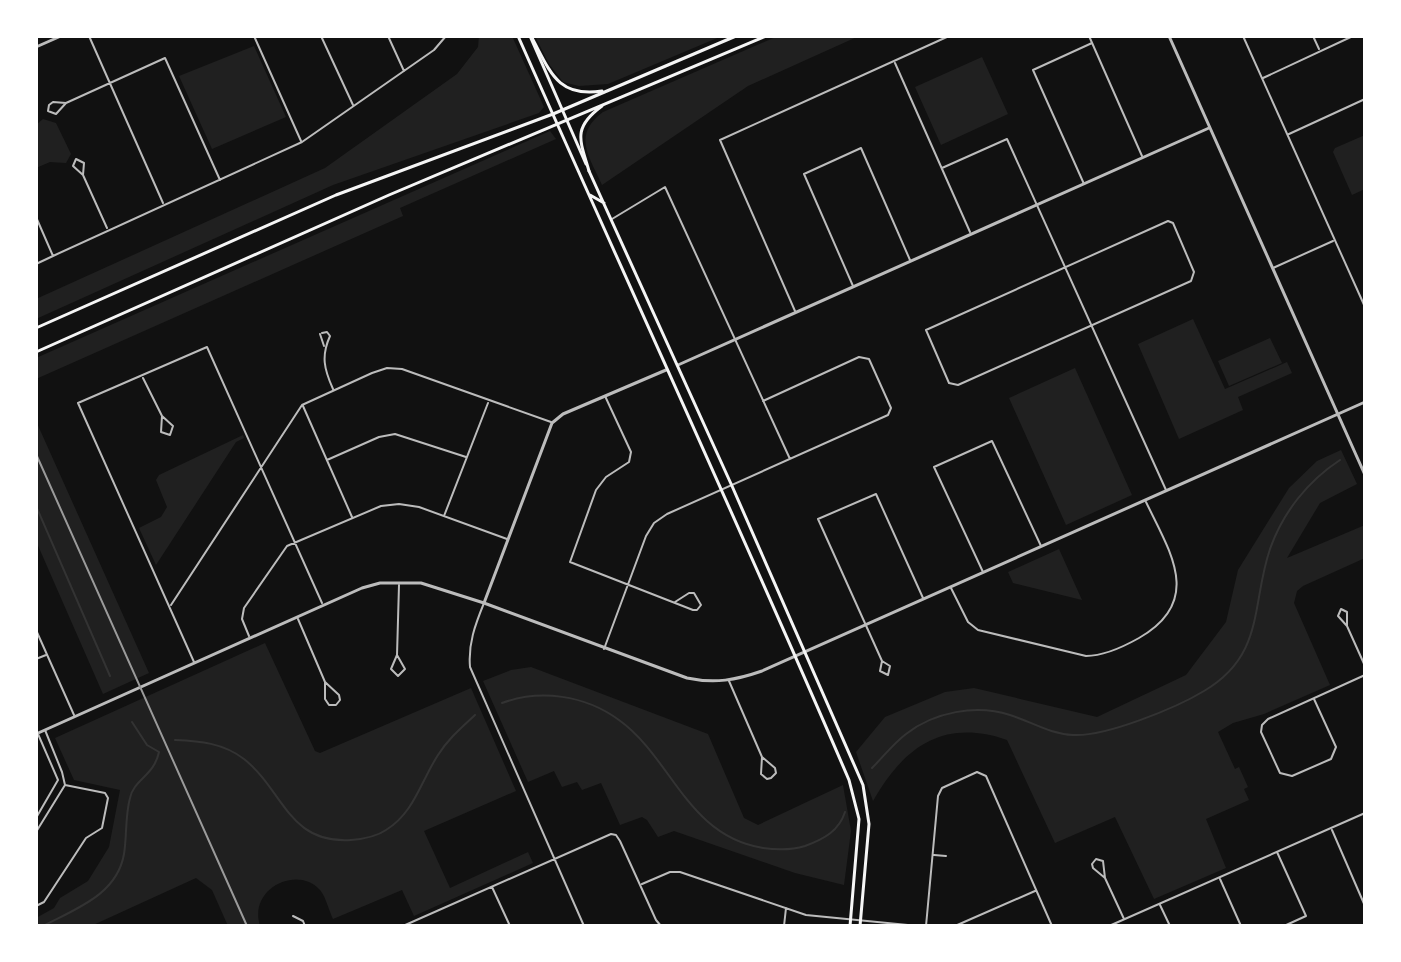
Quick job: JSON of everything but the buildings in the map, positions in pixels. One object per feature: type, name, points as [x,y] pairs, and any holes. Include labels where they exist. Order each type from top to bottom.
[{"type":"main road","points":[[518,36],[666,370],[723,490],[856,799],[859,819],[850,926]]},
{"type":"main road","points":[[530,36],[551,73],[568,89],[585,93],[610,90]]},
{"type":"main road","points":[[530,36],[805,651],[865,794],[869,824],[860,924]]},
{"type":"main road","points":[[36,328],[336,195],[553,114],[736,36]]},
{"type":"main road","points":[[36,352],[557,123],[766,36]]},
{"type":"main road","points":[[589,171],[580,143],[581,127],[590,115],[606,103]]},
{"type":"main road","points":[[587,194],[604,203]]},
{"type":"street","points":[[36,47],[61,36]]},
{"type":"street","points":[[89,36],[164,205]]},
{"type":"street","points":[[254,36],[302,142]]},
{"type":"street","points":[[321,36],[354,106]]},
{"type":"street","points":[[388,36],[404,71]]},
{"type":"street","points":[[36,264],[302,142],[442,44],[446,36]]},
{"type":"street","points":[[796,312],[720,140],[949,36]]},
{"type":"street","points":[[1089,36],[1143,157]]},
{"type":"street","points":[[1169,36],[1365,475]]},
{"type":"street","points":[[1243,36],[1365,307]]},
{"type":"street","points":[[1313,36],[1319,51]]},
{"type":"street","points":[[1262,78],[1353,36]]},
{"type":"street","points":[[1084,184],[1033,70],[1092,43]]},
{"type":"street","points":[[66,103],[165,58],[220,180]]},
{"type":"street","points":[[894,61],[970,234]]},
{"type":"street","points":[[1288,135],[1365,99]]},
{"type":"street","points":[[584,926],[470,667],[472,636],[552,423],[563,414],[1209,128]]},
{"type":"street","points":[[942,168],[1007,139],[1166,491]]},
{"type":"street","points":[[853,288],[804,174],[861,148],[910,260]]},
{"type":"street","points":[[83,175],[108,230]]},
{"type":"street","points":[[611,220],[665,187],[790,460]]},
{"type":"street","points":[[36,217],[53,256]]},
{"type":"street","points":[[1168,221],[1173,223],[1194,272],[1191,281],[1092,326],[958,385],[949,383],[926,330],[1065,266],[1168,221]]},
{"type":"street","points":[[1272,268],[1334,240]]},
{"type":"street","points":[[195,663],[78,403],[207,347],[323,605]]},
{"type":"street","points":[[324,347],[325,371],[334,390]]},
{"type":"street","points":[[604,649],[646,536],[654,523],[667,514],[888,415],[891,408],[869,359],[859,357],[763,401]]},
{"type":"street","points":[[170,607],[302,405],[387,368],[402,369],[552,423]]},
{"type":"street","points":[[142,376],[162,416],[173,426],[170,435],[161,432],[162,416]]},
{"type":"street","points":[[605,396],[631,452],[629,462],[606,477],[596,490],[570,562],[693,610],[701,605],[694,593],[675,602]]},
{"type":"street","points":[[444,516],[488,402]]},
{"type":"street","points":[[36,818],[58,780],[37,734],[362,588],[380,583],[421,583],[687,678],[708,682],[729,681],[762,671],[1365,402]]},
{"type":"street","points":[[302,405],[352,517]]},
{"type":"street","points":[[327,460],[379,437],[395,434],[466,457]]},
{"type":"street","points":[[983,573],[934,467],[992,441],[1042,547]]},
{"type":"street","points":[[882,661],[818,519],[876,494],[923,599]]},
{"type":"street","points":[[951,587],[968,622],[978,630],[1086,656],[1098,656],[1135,640],[1165,618],[1173,605],[1178,585],[1175,563],[1146,501]]},
{"type":"street","points":[[250,638],[242,619],[244,608],[287,546],[352,517],[381,506],[399,504],[419,507],[507,539]]},
{"type":"street","points":[[397,655],[405,669],[398,676],[391,669],[397,655],[399,583]]},
{"type":"street","points":[[297,617],[325,682],[326,701],[329,705],[336,705],[339,695],[325,682]]},
{"type":"street","points":[[1347,626],[1365,666]]},
{"type":"street","points":[[36,630],[74,716]]},
{"type":"street","points":[[36,659],[46,654]]},
{"type":"street","points":[[1314,699],[1336,747],[1331,759],[1292,776],[1280,773],[1261,732],[1262,725],[1268,719],[1365,675]]},
{"type":"street","points":[[729,681],[762,757],[775,768],[775,775],[771,778],[767,779],[761,774],[762,757]]},
{"type":"street","points":[[36,832],[65,785],[45,730]]},
{"type":"street","points":[[926,926],[938,796],[942,788],[977,772],[986,776],[1052,926]]},
{"type":"street","points":[[36,906],[44,902],[88,835],[98,833],[102,828],[108,798],[105,793],[65,785]]},
{"type":"street","points":[[1109,926],[1365,813]]},
{"type":"street","points":[[1331,828],[1365,906]]},
{"type":"street","points":[[403,926],[611,834],[620,841],[661,926]]},
{"type":"street","points":[[1277,852],[1306,916],[1284,926]]},
{"type":"street","points":[[932,855],[946,856]]},
{"type":"street","points":[[1105,878],[1092,866],[1096,859],[1103,861],[1105,878],[1124,919]]},
{"type":"street","points":[[640,885],[670,872],[680,872],[814,917],[851,920],[860,924],[918,926]]},
{"type":"street","points":[[1219,878],[1241,926]]},
{"type":"street","points":[[492,886],[508,925]]},
{"type":"street","points":[[955,926],[1036,891]]},
{"type":"street","points":[[1160,904],[1170,926]]},
{"type":"street","points":[[784,926],[786,908]]},
{"type":"street","points":[[293,916],[303,921],[305,926]]},
{"type":"shaded area","points":[[479,36],[512,36],[544,107],[539,113],[333,185],[36,319],[36,299],[325,168],[457,74],[478,47]]},
{"type":"shaded area","points":[[535,36],[722,36],[608,84],[579,86],[563,82],[549,64]]},
{"type":"shaded area","points":[[778,36],[859,36],[748,86],[602,185],[588,155],[586,138],[588,129],[603,112]]},
{"type":"shaded area","points":[[254,46],[286,117],[212,149],[179,76]]},
{"type":"shaded area","points":[[982,57],[1008,114],[941,145],[915,87]]},
{"type":"shaded area","points":[[43,119],[56,123],[71,154],[66,163],[50,162],[36,168],[36,125]]},
{"type":"shaded area","points":[[550,131],[556,139],[400,208],[403,216],[36,379],[36,358]]},
{"type":"shaded area","points":[[1365,135],[1365,189],[1352,195],[1333,152],[1335,148]]},
{"type":"shaded area","points":[[1193,319],[1225,389],[1287,362],[1292,373],[1238,397],[1243,410],[1179,439],[1138,344]]},
{"type":"shaded area","points":[[1270,338],[1282,363],[1229,386],[1218,361]]},
{"type":"shaded area","points":[[1075,368],[1132,495],[1066,525],[1009,398]]},
{"type":"shaded area","points":[[36,421],[149,673],[103,694],[36,541]]},
{"type":"shaded area","points":[[243,435],[244,438],[236,442],[156,565],[139,528],[161,517],[167,507],[156,480],[159,475]]},
{"type":"shaded area","points":[[1341,450],[1357,484],[1320,503],[1287,558],[1365,525],[1365,558],[1297,591],[1294,603],[1330,685],[1264,714],[1233,723],[1218,732],[1235,769],[1239,767],[1248,787],[1244,789],[1249,800],[1206,819],[1226,868],[1154,899],[1115,817],[1055,843],[1007,740],[984,734],[945,735],[928,742],[898,766],[873,801],[856,752],[885,717],[945,692],[974,688],[1097,717],[1186,675],[1226,622],[1238,570],[1289,488],[1317,461]]},
{"type":"shaded area","points":[[1059,549],[1082,600],[1013,583],[1008,572]]},
{"type":"shaded area","points":[[265,643],[315,751],[320,753],[471,688],[516,791],[424,831],[450,888],[528,852],[533,863],[414,916],[402,890],[333,919],[320,890],[311,883],[288,880],[268,891],[261,901],[258,913],[260,926],[228,926],[212,890],[196,878],[91,926],[36,926],[36,918],[88,881],[109,847],[120,790],[74,780],[55,738]]},
{"type":"shaded area","points":[[531,667],[708,734],[744,818],[758,825],[843,785],[851,831],[844,885],[795,873],[674,831],[658,837],[642,817],[620,825],[601,783],[582,790],[577,782],[562,787],[554,771],[528,782],[483,681],[511,670]]},
{"type":"waterway","points":[[872,768],[906,734],[942,715],[983,710],[1010,715],[1057,732],[1087,734],[1140,720],[1204,691],[1224,677],[1247,645],[1270,549],[1289,510],[1317,478],[1340,460]]},
{"type":"waterway","points":[[36,506],[110,676]]},
{"type":"waterway","points":[[502,703],[532,696],[562,697],[606,712],[637,736],[698,812],[737,841],[774,849],[805,846],[830,834],[845,812]]},
{"type":"waterway","points":[[175,740],[228,749],[257,772],[300,825],[313,834],[351,840],[378,834],[404,815],[442,749],[475,715]]},
{"type":"waterway","points":[[43,926],[93,899],[113,880],[120,868],[132,792],[153,767],[159,752],[147,745],[132,722]]},
{"type":"railway","points":[[36,454],[247,926]]}]
